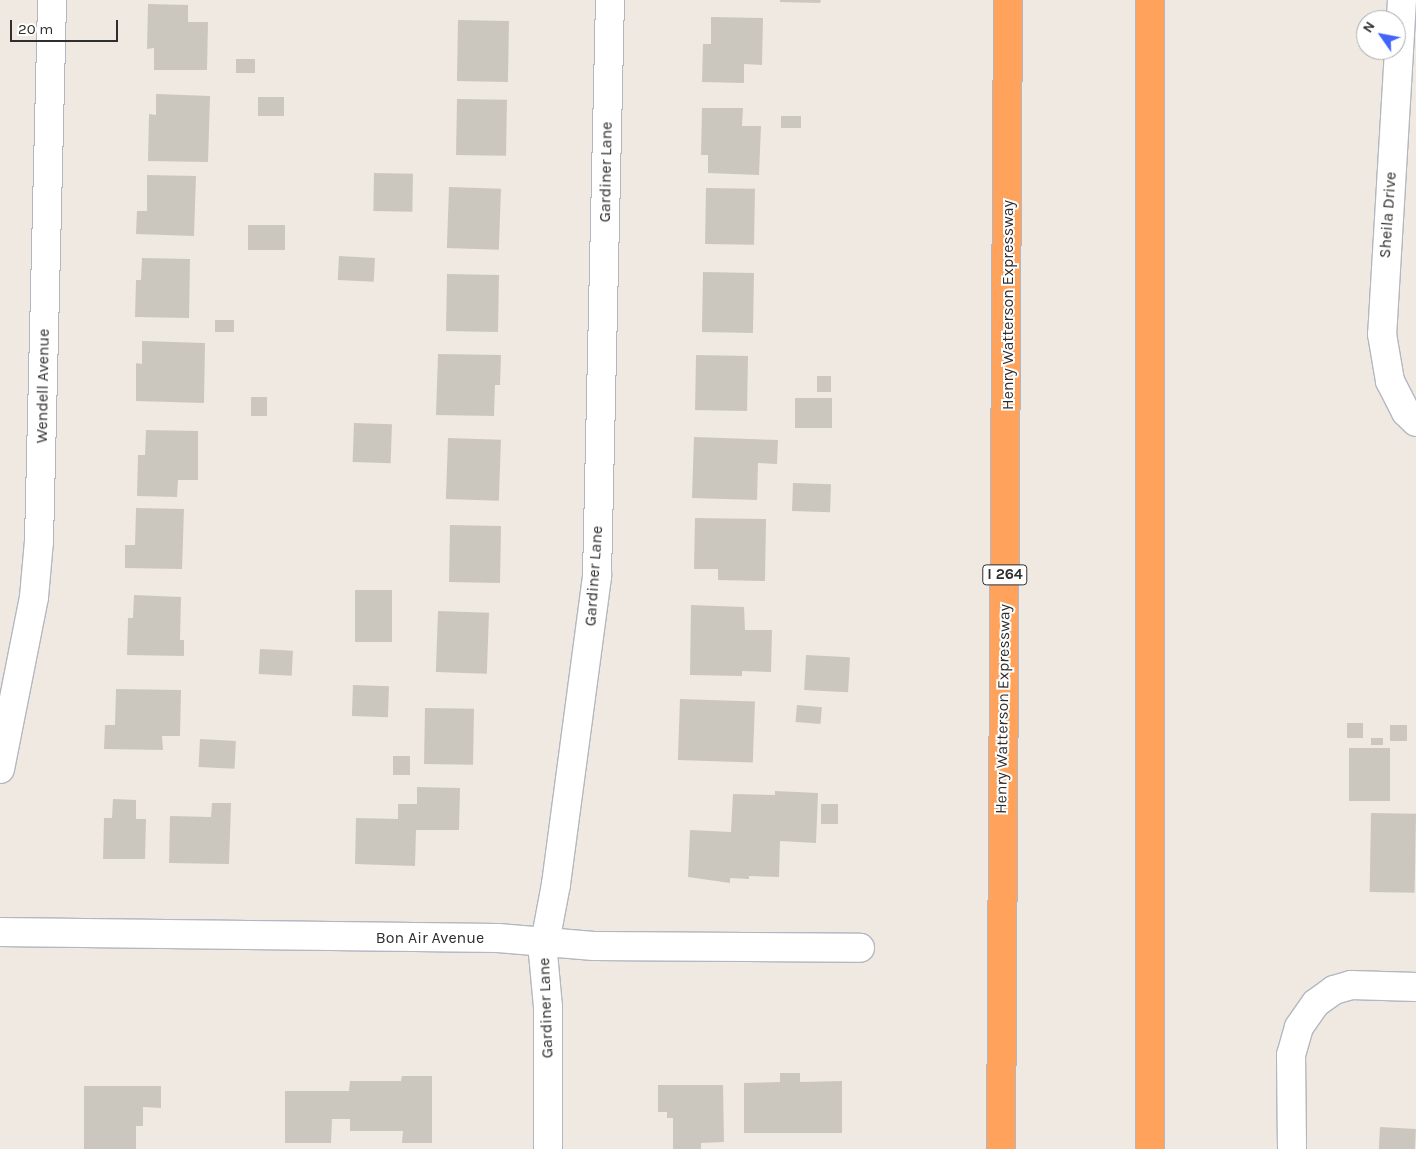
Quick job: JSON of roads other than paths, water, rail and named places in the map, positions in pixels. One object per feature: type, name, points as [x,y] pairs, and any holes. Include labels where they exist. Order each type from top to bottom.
[{"type":"highway","name":"Henry Watterson Expressway","points":[[1001,1149],[1008,0]]},
{"type":"highway","points":[[1150,0],[1150,1149]]},
{"type":"street","name":"Wendell Avenue","points":[[0,769],[34,597],[39,542],[52,0]]},
{"type":"street","name":"Gardiner Lane","points":[[548,1149],[545,942],[556,884],[597,576],[610,0]]},
{"type":"street","name":"Sheila Drive","points":[[1402,0],[1382,334],[1390,381],[1406,412],[1416,422]]},
{"type":"street","name":"Bon Air Avenue","points":[[0,932],[498,938],[594,946],[860,948]]},
{"type":"street","points":[[1292,1149],[1291,1055],[1299,1027],[1316,1003],[1334,990],[1351,985],[1416,987]]}]
